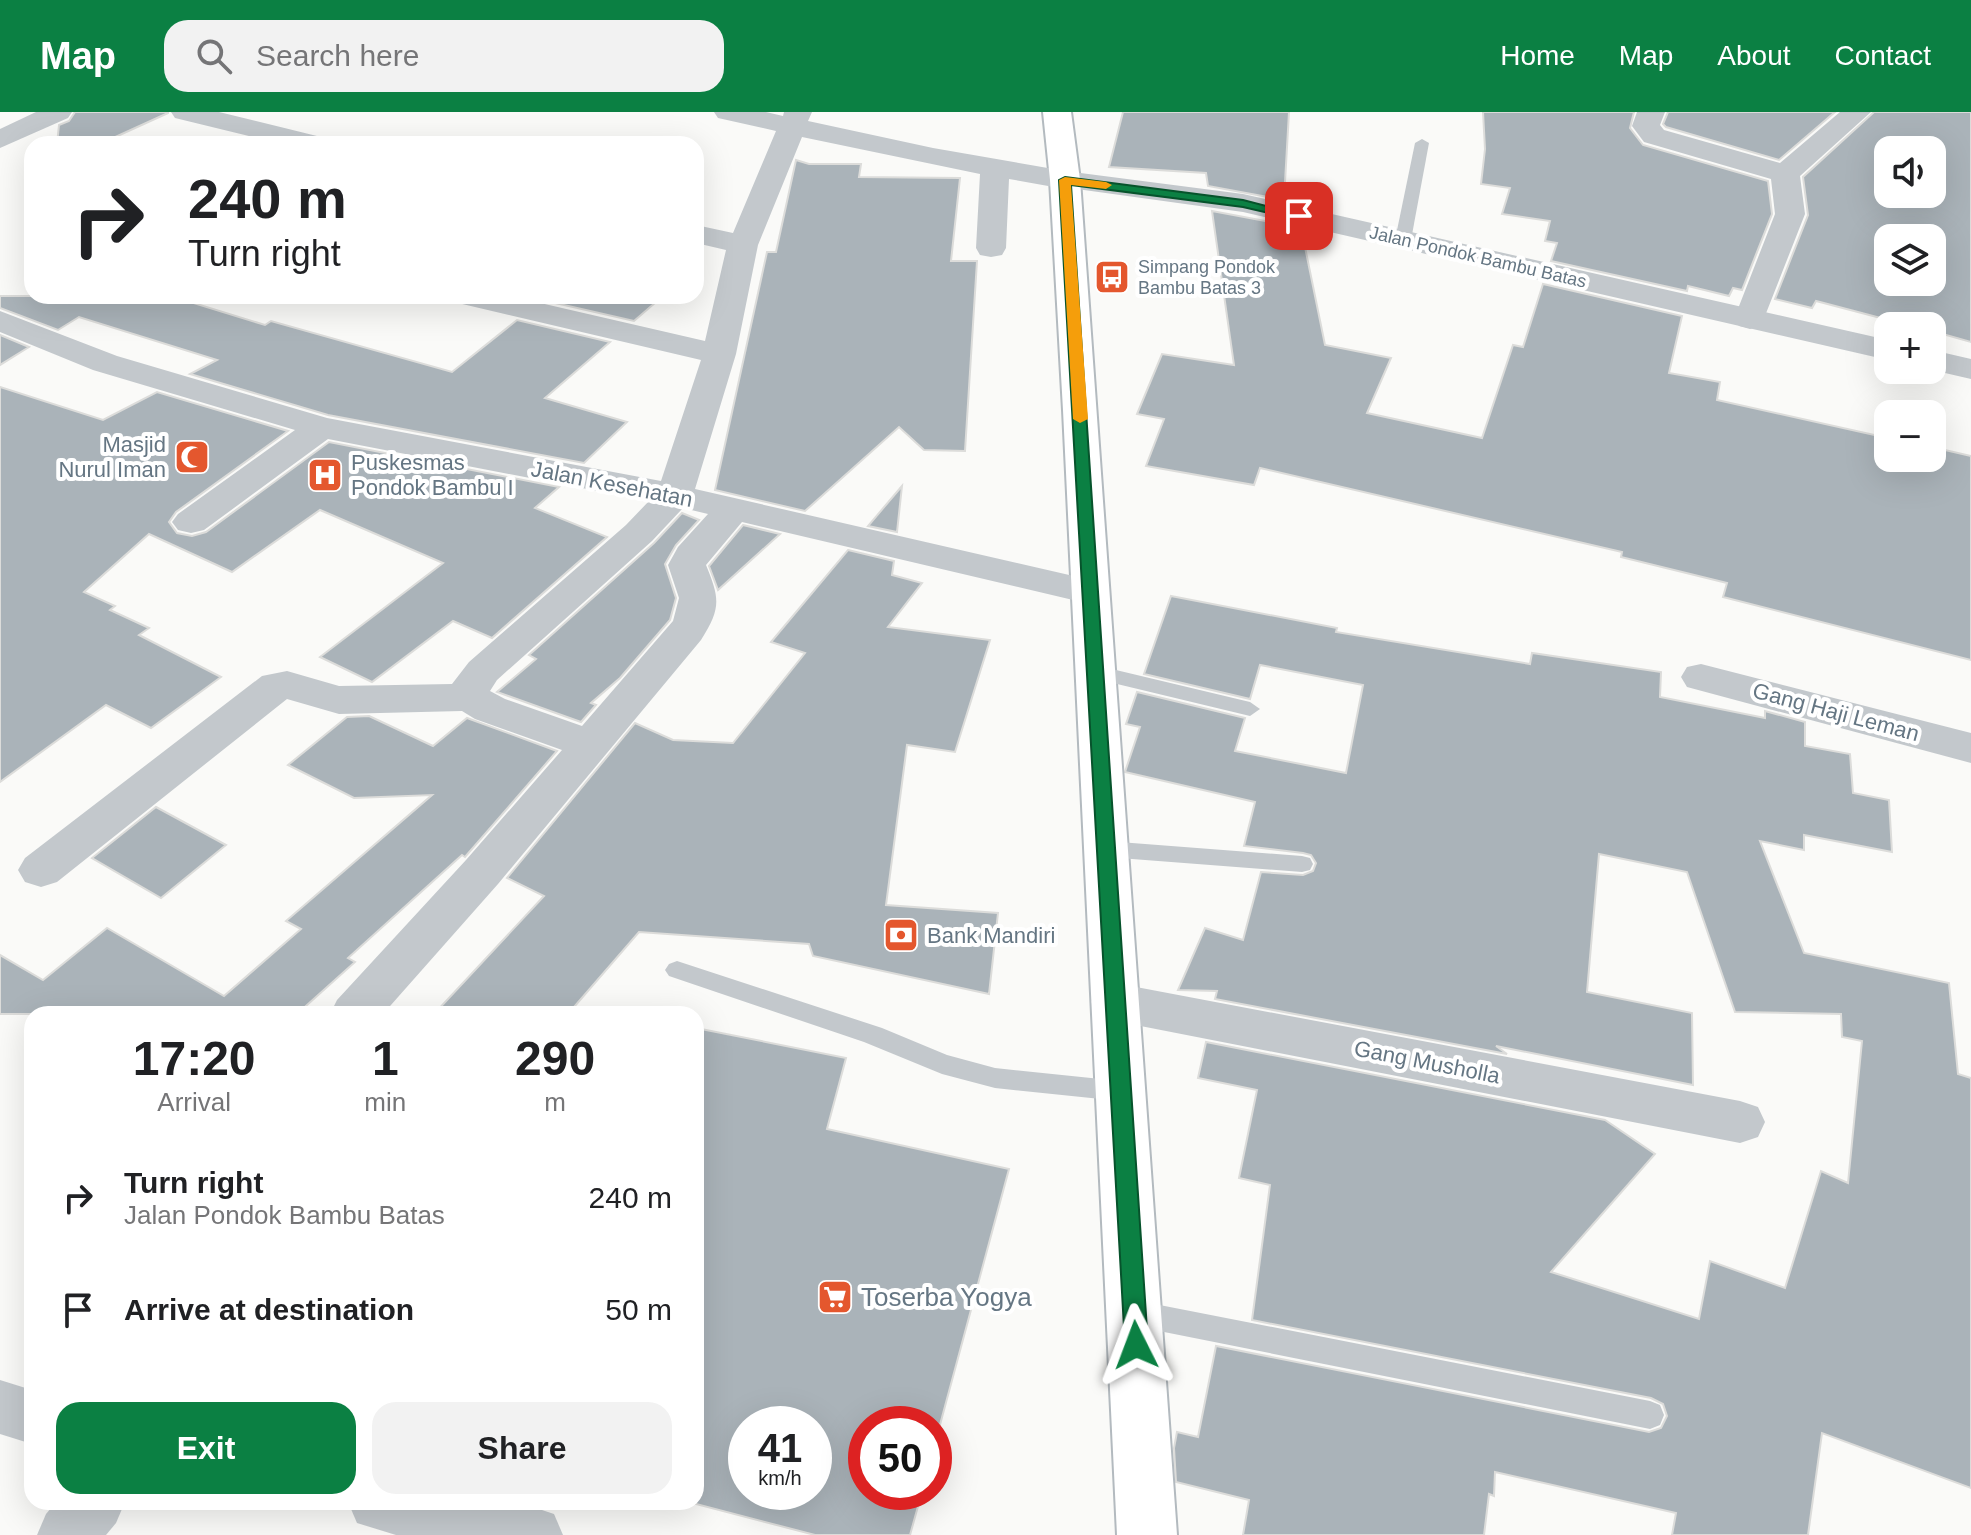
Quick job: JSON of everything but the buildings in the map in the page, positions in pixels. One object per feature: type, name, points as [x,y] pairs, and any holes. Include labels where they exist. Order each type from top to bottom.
[{"type":"main road","points":[[1057,112],[1065,180],[1147,1535]]},
{"type":"street","points":[[0,140],[58,112]]},
{"type":"street","points":[[185,112],[282,136]]},
{"type":"street","name":"Jalan Pondok Bambu Batas","points":[[728,112],[799,117],[933,157],[1065,180],[1243,203],[1874,347]]},
{"type":"street","points":[[1651,112],[1646,126],[1654,136],[1785,174]]},
{"type":"street","points":[[1785,174],[1857,112]]},
{"type":"street","points":[[469,697],[471,684],[483,671],[639,533],[675,495],[719,354],[743,245],[799,117]]},
{"type":"street","points":[[231,136],[244,127]]},
{"type":"street","points":[[991,248],[995,166]]},
{"type":"street","points":[[1750,319],[1790,214],[1785,174]]},
{"type":"street","points":[[704,236],[743,245]]},
{"type":"street","points":[[503,304],[719,354]]},
{"type":"street","name":"Jalan Kesehatan","points":[[0,321],[105,363],[322,427],[675,495],[1090,592]]},
{"type":"street","points":[[1946,363],[1971,369]]},
{"type":"street","points":[[191,522],[322,427]]},
{"type":"street","points":[[361,1006],[592,745],[699,613],[700,600],[687,565],[691,555],[734,508]]},
{"type":"street","name":"Gang Haji Leman","points":[[1701,677],[1971,748]]},
{"type":"street","points":[[41,870],[276,686],[287,685],[339,700],[469,697],[490,709],[592,745]]},
{"type":"street","name":"Gang Musholla","points":[[1115,1002],[1740,1122]]},
{"type":"street","points":[[0,1407],[24,1414]]},
{"type":"street","points":[[67,1535],[88,1510]]},
{"type":"street","points":[[416,1510],[533,1535]]},
{"type":"lane","points":[[1403,240],[1422,143]]},
{"type":"lane","points":[[1095,672],[1250,709]]},
{"type":"lane","points":[[1106,849],[1302,864]]},
{"type":"lane","points":[[677,970],[858,1030],[955,1068],[995,1078],[1120,1091]]},
{"type":"lane","points":[[1134,1313],[1650,1415]]},
{"type":"slow traffic","points":[[1080,419],[1065,180],[1106,185]]},
{"type":"place","name":"Simpang Pondok Bambu Batas 3","points":[[1112,277]]},
{"type":"place","name":"Masjid Nurul Iman","points":[[192,457]]},
{"type":"place","name":"Puskesmas Pondok Bambu I","points":[[325,475]]},
{"type":"place","name":"Bank Mandiri","points":[[901,935]]},
{"type":"place","name":"Toserba Yogya","points":[[835,1297]]},
{"type":"route","points":[[1136,1345],[1065,180],[1243,203],[1299,216]]}]
